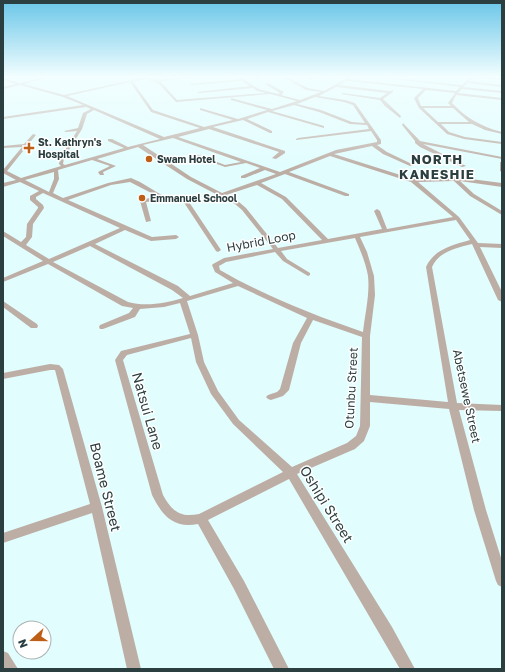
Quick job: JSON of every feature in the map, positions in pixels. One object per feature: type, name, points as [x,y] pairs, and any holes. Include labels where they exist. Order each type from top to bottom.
[{"type":"street","points":[[3,118],[77,107]]},
{"type":"street","points":[[90,107],[162,138]]},
{"type":"street","points":[[149,107],[152,111],[283,152],[274,158]]},
{"type":"street","points":[[257,107],[323,127]]},
{"type":"street","points":[[3,186],[139,144],[238,120],[282,107]]},
{"type":"street","points":[[305,107],[351,122],[368,124]]},
{"type":"street","points":[[222,195],[338,151],[379,143],[379,140],[356,107]]},
{"type":"street","points":[[389,107],[400,117]]},
{"type":"street","points":[[420,107],[438,123],[442,130],[453,135],[502,144]]},
{"type":"street","points":[[454,107],[472,123],[480,127],[502,133]]},
{"type":"street","points":[[64,167],[61,164],[62,158],[80,129],[85,113],[94,109]]},
{"type":"street","points":[[201,109],[238,120]]},
{"type":"street","points":[[243,118],[272,132]]},
{"type":"street","points":[[438,123],[472,123]]},
{"type":"street","points":[[403,124],[417,142],[464,166]]},
{"type":"street","points":[[66,131],[80,129]]},
{"type":"street","points":[[298,138],[371,130]]},
{"type":"street","points":[[34,135],[27,145],[3,171],[43,191],[153,240],[176,237]]},
{"type":"street","points":[[172,136],[347,195]]},
{"type":"street","points":[[110,140],[127,148]]},
{"type":"street","points":[[417,142],[502,158]]},
{"type":"street","points":[[139,144],[189,178],[237,203],[244,209],[289,264],[308,274]]},
{"type":"street","points":[[373,144],[385,153],[412,165]]},
{"type":"street","points":[[3,147],[27,145]]},
{"type":"street","points":[[329,154],[413,181],[455,179],[502,185]]},
{"type":"street","points":[[197,156],[225,166],[246,162]]},
{"type":"street","points":[[92,159],[114,166],[100,172],[102,174]]},
{"type":"street","points":[[502,163],[502,171]]},
{"type":"street","points":[[243,177],[265,168]]},
{"type":"street","points":[[50,194],[57,178],[57,173],[55,170]]},
{"type":"street","points":[[455,179],[472,195],[502,214]]},
{"type":"street","points":[[63,200],[110,184],[130,180],[164,198]]},
{"type":"street","points":[[413,181],[457,218],[475,243],[502,300]]},
{"type":"street","points":[[257,183],[284,198],[326,241]]},
{"type":"street","points":[[22,245],[29,237],[30,224],[41,210],[41,206],[33,200],[33,196],[43,191]]},
{"type":"street","points":[[148,221],[143,201],[164,198],[185,200],[218,250]]},
{"type":"street","points":[[377,211],[385,230]]},
{"type":"street","name":"Hybrid Loop","points":[[366,336],[311,317],[240,284],[217,271],[214,265],[224,260],[457,218]]},
{"type":"street","points":[[3,280],[90,244],[124,228]]},
{"type":"street","points":[[3,234],[125,304],[137,308],[186,299],[240,284]]},
{"type":"street","name":"Otunbu Street","points":[[201,518],[291,473],[347,449],[356,442],[362,434],[365,426],[366,336],[371,295],[371,270],[357,236]]},
{"type":"street","points":[[475,243],[502,246]]},
{"type":"street","name":"Abetsewe Street","points":[[475,243],[443,252],[432,260],[429,268],[453,406],[480,510],[502,581]]},
{"type":"street","points":[[90,244],[175,288],[186,299]]},
{"type":"street","name":"Oshipi Street","points":[[186,299],[200,362],[205,374],[224,406],[236,422],[291,473],[388,632],[408,669]]},
{"type":"street","points":[[3,303],[34,326]]},
{"type":"street","points":[[103,327],[132,315],[137,308]]},
{"type":"street","points":[[271,397],[280,394],[284,390],[301,330],[311,317]]},
{"type":"street","name":"Natsui Lane","points":[[194,335],[124,353],[119,360],[154,483],[162,502],[172,515],[180,519],[192,521],[201,518]]},
{"type":"street","name":"Boame Street","points":[[3,376],[50,367],[56,367],[59,369],[96,507],[134,669]]},
{"type":"street","points":[[366,398],[453,406],[502,408]]},
{"type":"street","points":[[3,538],[96,507]]},
{"type":"street","points":[[201,518],[239,585],[282,669]]},
{"type":"street","points":[[3,658],[10,669]]},
{"type":"place","name":"St. Kathryn's Hospital","points":[[29,148]]},
{"type":"place","name":"Swam Hotel","points":[[149,159]]},
{"type":"place","name":"Emmanuel School","points":[[142,198]]},
{"type":"district","name":"NORTH KANESHIE","points":[[437,166]]}]
